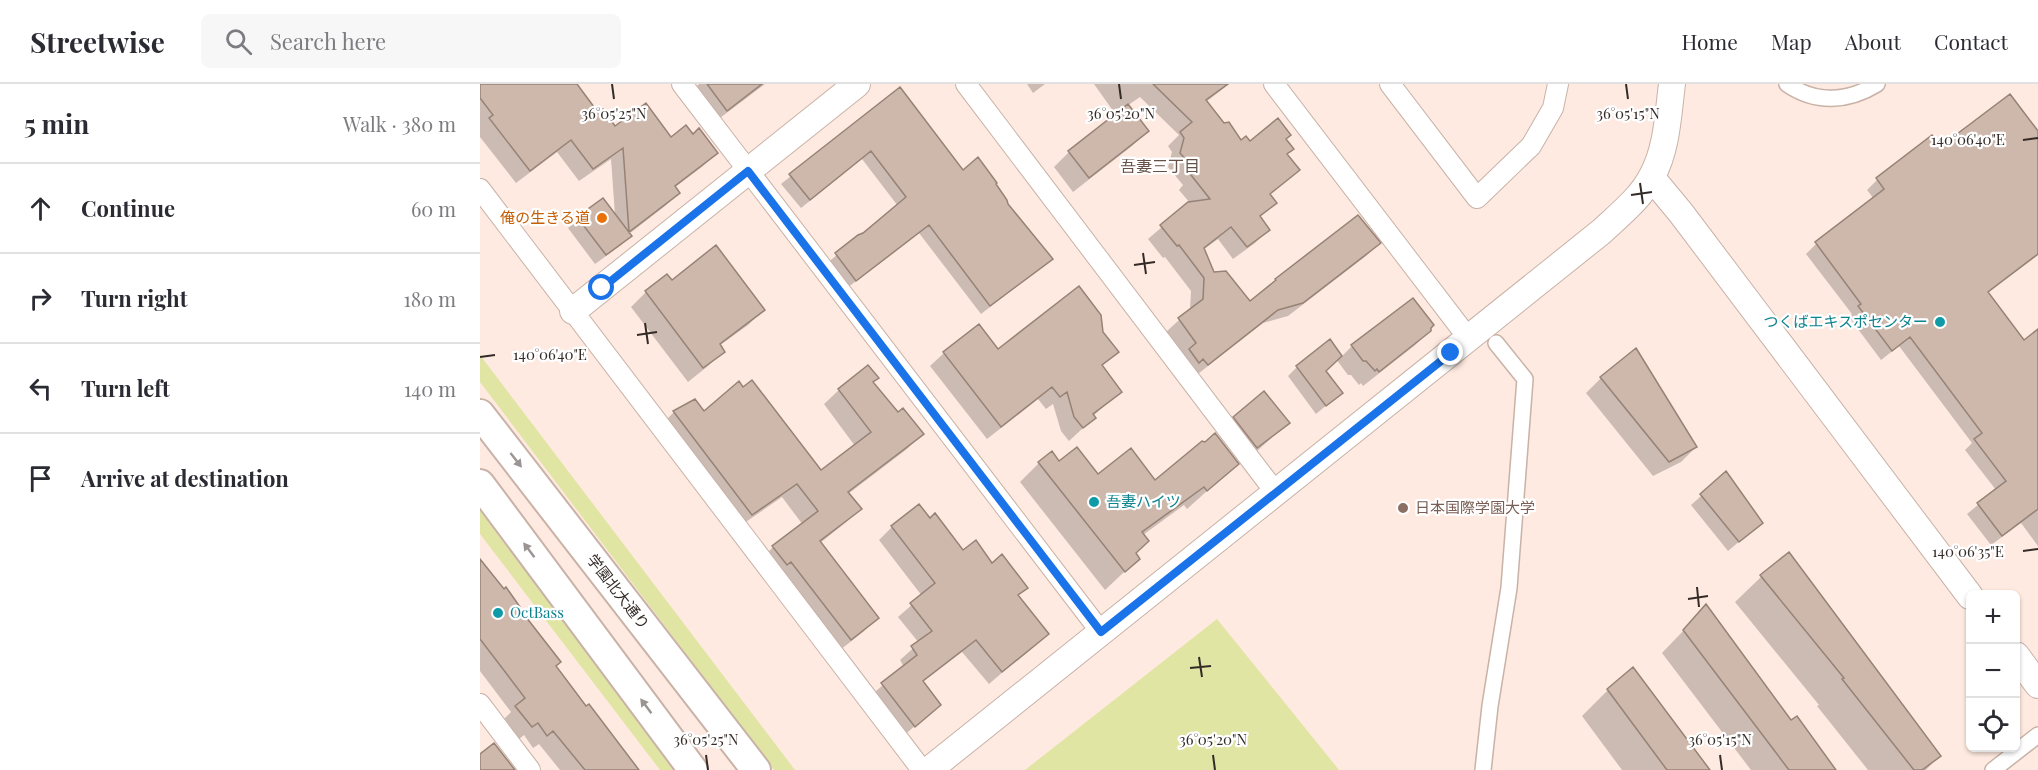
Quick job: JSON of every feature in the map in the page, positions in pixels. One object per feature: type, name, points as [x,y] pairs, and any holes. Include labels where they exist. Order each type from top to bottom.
[{"type":"main road","name":"学園北大通り","points":[[480,414],[756,770]]},
{"type":"main road","points":[[480,484],[693,770]]},
{"type":"street","points":[[682,84],[1101,632]]},
{"type":"street","points":[[573,311],[857,84]]},
{"type":"street","points":[[966,84],[1276,493]]},
{"type":"street","points":[[1275,84],[1469,339]]},
{"type":"street","points":[[1390,84],[1477,198],[1531,146],[1553,108],[1558,84]]},
{"type":"street","points":[[929,770],[1601,232],[1652,178],[1665,139],[1672,84]]},
{"type":"street","points":[[1787,84],[1814,97],[1830,99],[1854,95],[1877,84]]},
{"type":"street","points":[[1652,178],[1966,590]]},
{"type":"street","points":[[480,189],[922,770]]},
{"type":"street","points":[[1483,770],[1509,588],[1525,380],[1496,343]]},
{"type":"street","points":[[2020,660],[2038,685]]},
{"type":"street","points":[[480,704],[530,770]]},
{"type":"street","points":[[1993,770],[2038,735]]},
{"type":"green space","points":[[480,355],[795,770],[774,770],[480,382]]},
{"type":"green space","points":[[480,507],[680,770],[660,770],[480,534]]},
{"type":"green space","points":[[1217,619],[1339,770],[1025,770]]},
{"type":"building","points":[[480,84],[577,84],[597,111],[603,109],[615,126],[646,103],[671,137],[686,125],[693,134],[699,128],[718,153],[675,186],[680,193],[629,232],[623,148],[593,169],[571,140],[530,171],[489,118],[493,115],[480,98]]},
{"type":"building","points":[[707,84],[762,84],[727,111]]},
{"type":"building","points":[[1153,84],[1228,84],[1206,100],[1224,123],[1229,122],[1241,140],[1246,136],[1250,141],[1278,118],[1291,135],[1286,139],[1294,149],[1287,154],[1300,170],[1270,194],[1277,203],[1260,216],[1270,230],[1247,247],[1231,227],[1204,248],[1214,272],[1226,271],[1250,301],[1358,215],[1381,243],[1303,303],[1278,310],[1208,365],[1203,359],[1199,363],[1189,349],[1196,343],[1178,318],[1203,299],[1204,278],[1179,245],[1177,246],[1160,225],[1188,202],[1210,199],[1191,175],[1196,171],[1180,153],[1184,138],[1180,132],[1192,122]]},
{"type":"building","points":[[900,87],[963,170],[978,157],[997,183],[1008,204],[1053,259],[990,306],[929,225],[856,281],[835,253],[906,197],[871,151],[810,200],[789,174]]},
{"type":"building","name":"つくばエキスポセンター","points":[[2010,94],[2038,131],[2038,254],[1988,292],[2024,340],[2038,329],[2038,509],[2002,536],[1977,503],[2006,481],[1974,439],[1982,433],[1910,337],[1892,351],[1858,306],[1861,304],[1815,242],[1884,189],[1876,178],[1932,135],[1941,146]]},
{"type":"building","points":[[1128,104],[1149,131],[1089,178],[1068,151]]},
{"type":"building","points":[[603,198],[632,236],[606,255],[577,217]]},
{"type":"building","points":[[716,245],[765,310],[720,344],[725,352],[703,368],[645,291],[667,274],[672,280]]},
{"type":"building","points":[[1079,286],[1101,315],[1103,332],[1119,352],[1102,365],[1122,392],[1093,414],[1096,418],[1083,428],[1074,417],[1067,392],[1060,397],[1052,387],[1001,427],[943,352],[979,324],[998,349]]},
{"type":"building","points":[[1413,298],[1434,325],[1431,331],[1379,372],[1377,369],[1375,371],[1366,361],[1363,361],[1351,345]]},
{"type":"building","points":[[1330,339],[1342,356],[1326,371],[1343,393],[1326,406],[1296,366]]},
{"type":"building","points":[[1636,348],[1697,447],[1669,462],[1600,377]]},
{"type":"building","points":[[868,365],[879,378],[873,382],[898,412],[903,408],[924,434],[848,492],[862,509],[820,541],[879,618],[851,640],[791,562],[787,565],[772,546],[818,511],[797,484],[752,515],[673,411],[695,399],[704,411],[739,381],[743,387],[752,380],[821,470],[871,432],[838,389]]},
{"type":"building","points":[[1264,391],[1290,423],[1257,448],[1233,417]]},
{"type":"building","points":[[1215,433],[1239,464],[1207,491],[1204,487],[1142,532],[1149,541],[1136,553],[1140,559],[1125,572],[1038,462],[1052,451],[1059,461],[1077,447],[1098,474],[1131,448],[1155,480]]},
{"type":"building","points":[[1726,471],[1763,523],[1739,542],[1700,494]]},
{"type":"building","points":[[919,504],[930,518],[935,513],[963,550],[976,540],[992,563],[1002,554],[1028,588],[1018,595],[1049,634],[1002,672],[976,640],[923,681],[941,705],[915,727],[881,683],[917,655],[911,646],[932,631],[910,603],[935,583],[891,526]]},
{"type":"building","points":[[1789,552],[1941,756],[1922,770],[1914,770],[1842,679],[1844,678],[1760,575]]},
{"type":"building","points":[[480,559],[504,589],[506,587],[519,608],[561,662],[556,666],[586,706],[589,704],[639,770],[585,770],[553,731],[547,736],[538,723],[532,727],[515,706],[525,698],[480,639]]},
{"type":"building","points":[[1706,604],[1791,720],[1797,716],[1836,770],[1789,770],[1683,630]]},
{"type":"building","points":[[1633,667],[1710,770],[1667,770],[1607,689]]},
{"type":"building","points":[[494,743],[515,770],[480,770],[480,754]]},
{"type":"place","name":"俺の生きる道","points":[[602,218]]},
{"type":"place","name":"つくばエキスポセンター","points":[[1940,322]]},
{"type":"place","name":"吾妻ハイツ","points":[[1094,502]]},
{"type":"place","name":"日本国際学園大学","points":[[1403,508]]},
{"type":"place","name":"OctBass","points":[[498,613]]},
{"type":"district","name":"吾妻三丁目","points":[[1160,166]]},
{"type":"route","points":[[602,288],[748,171],[1101,632],[1451,353]]}]
